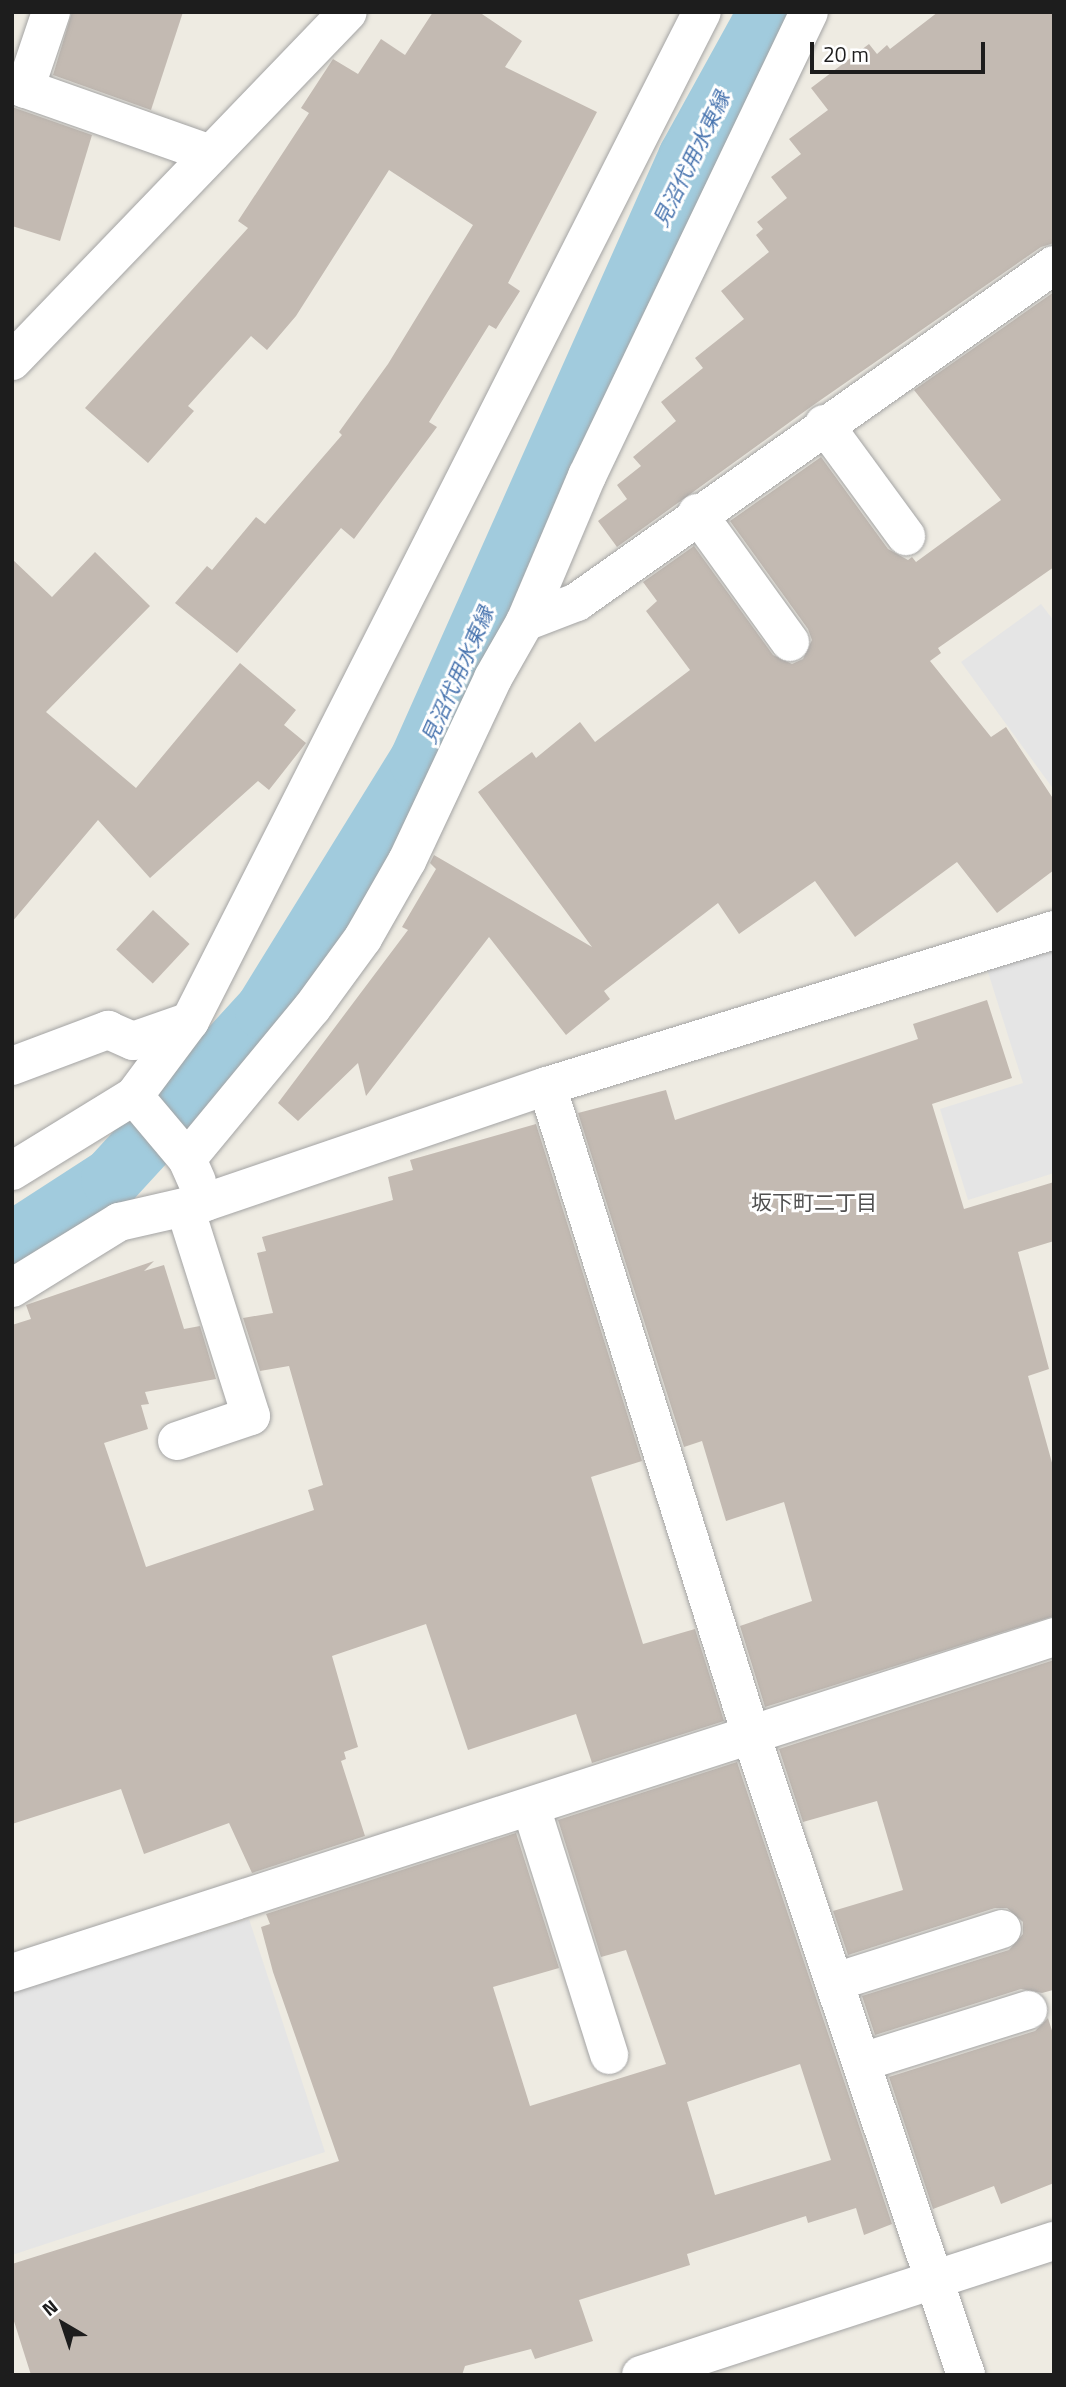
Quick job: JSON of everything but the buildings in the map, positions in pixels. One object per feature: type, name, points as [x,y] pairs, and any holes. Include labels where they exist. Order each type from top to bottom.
[{"type":"street","points":[[51,12],[19,87],[211,154]]},
{"type":"street","points":[[12,362],[348,12]]},
{"type":"street","points":[[12,1171],[134,1096],[190,1021],[702,12]]},
{"type":"street","points":[[187,1159],[312,1008],[363,938],[407,862],[493,678],[525,622],[587,476],[809,12]]},
{"type":"street","points":[[525,622],[577,602],[696,513],[1054,265]]},
{"type":"street","points":[[824,424],[906,536]]},
{"type":"street","points":[[696,513],[790,642]]},
{"type":"street","points":[[12,1288],[119,1222],[196,1205],[547,1086],[1054,930]]},
{"type":"street","points":[[12,1066],[108,1030],[133,1041],[190,1021]]},
{"type":"street","points":[[547,1086],[751,1735],[966,2375]]},
{"type":"street","points":[[134,1096],[187,1159],[196,1205],[251,1416],[177,1441]]},
{"type":"street","points":[[12,1972],[1054,1637]]},
{"type":"street","points":[[531,1807],[609,2055]]},
{"type":"street","points":[[835,1982],[1002,1929]]},
{"type":"street","points":[[862,2062],[1028,2010]]},
{"type":"street","points":[[640,2375],[1054,2241]]},
{"type":"shaded area","points":[[1041,604],[1054,621],[1054,790],[961,662]]},
{"type":"shaded area","points":[[1054,947],[1054,1173],[968,1200],[940,1109],[1023,1083],[987,969]]},
{"type":"shaded area","points":[[249,1919],[325,2152],[12,2255],[12,1992]]},
{"type":"waterway","name":"見沼代用水東縁","points":[[12,1242],[111,1178],[265,1010],[419,761],[688,157],[768,12]]},
{"type":"district","name":"坂下町二丁目","points":[[814,1202]]}]
